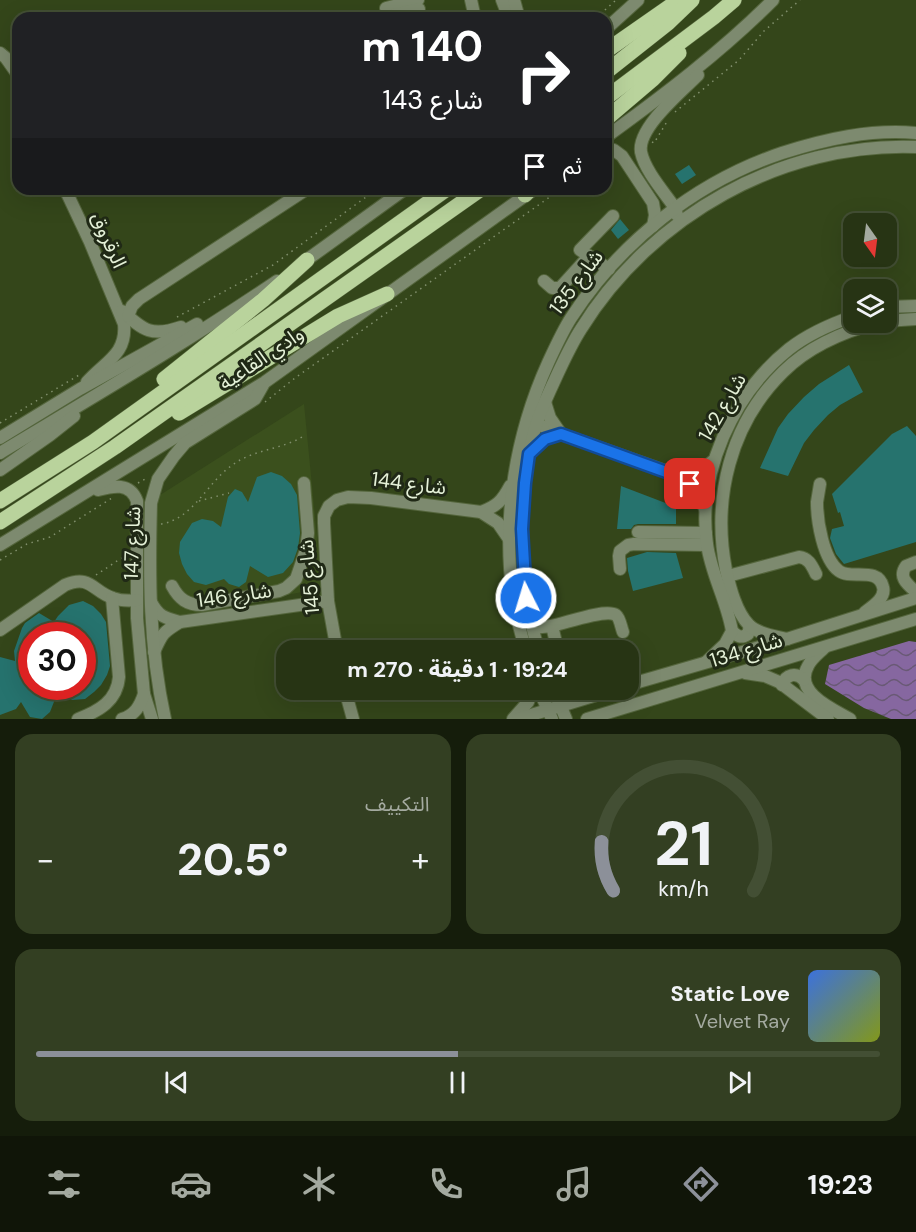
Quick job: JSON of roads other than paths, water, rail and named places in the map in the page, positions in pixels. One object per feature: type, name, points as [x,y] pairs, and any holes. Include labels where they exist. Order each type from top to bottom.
[{"type":"main road","points":[[612,47],[678,0]]},
{"type":"main road","points":[[612,67],[668,23],[692,0]]},
{"type":"main road","points":[[612,94],[734,0]]},
{"type":"main road","points":[[612,114],[653,79],[714,17]]},
{"type":"main road","name":"وادي القاعية","points":[[0,501],[102,435],[439,195]]},
{"type":"main road","name":"وادي القاعية","points":[[0,522],[116,447],[473,195]]},
{"type":"main road","points":[[62,461],[263,300],[307,260]]},
{"type":"main road","points":[[116,447],[188,407],[338,316],[387,294]]},
{"type":"street","points":[[612,23],[638,0]]},
{"type":"street","points":[[612,132],[718,51],[773,0]]},
{"type":"street","points":[[402,12],[419,7]]},
{"type":"street","points":[[677,224],[675,208],[647,168],[641,153],[641,146],[655,120],[718,51]]},
{"type":"street","points":[[0,53],[12,66]]},
{"type":"street","name":"شارع 135","points":[[536,640],[526,598],[522,529],[531,422],[540,380],[570,320],[587,295],[630,246],[675,208],[746,166],[832,139],[875,132],[916,133]]},
{"type":"street","name":"شارع 135","points":[[523,640],[513,599],[509,540],[512,482],[520,444],[531,422],[545,402],[574,340],[619,278],[677,224],[749,180],[791,164],[828,155],[867,148],[916,147]]},
{"type":"street","points":[[612,149],[628,165],[653,202],[655,215],[653,226]]},
{"type":"street","points":[[663,191],[679,196],[696,194]]},
{"type":"street","name":"الرقروق","points":[[67,195],[118,307],[125,332],[117,354],[80,389]]},
{"type":"street","points":[[128,316],[132,306],[139,299],[298,195]]},
{"type":"street","points":[[0,453],[222,318],[397,195]]},
{"type":"street","name":"وادي القاعية","points":[[0,545],[265,382],[524,195]]},
{"type":"street","points":[[609,269],[581,252],[581,248],[613,216]]},
{"type":"street","points":[[544,281],[552,288],[560,288],[589,256]]},
{"type":"street","points":[[0,438],[80,389],[265,289]]},
{"type":"street","points":[[897,307],[916,306]]},
{"type":"street","name":"الرقروق","points":[[118,307],[134,323],[147,330],[158,332],[174,330],[208,318]]},
{"type":"street","points":[[897,320],[916,319]]},
{"type":"street","name":"شارع 142","points":[[732,631],[712,569],[707,539],[705,509],[714,460],[742,402],[773,363],[790,348],[816,332],[843,321]]},
{"type":"street","name":"شارع 142","points":[[750,626],[734,597],[722,542],[724,486],[732,454],[739,435],[753,410],[783,372],[797,359],[846,333]]},
{"type":"street","name":"شارع 147","points":[[152,719],[144,694],[139,638],[151,503],[158,479],[185,443],[255,399],[265,382]]},
{"type":"street","points":[[0,470],[50,435],[94,397]]},
{"type":"street","points":[[545,402],[550,418],[561,434]]},
{"type":"street","points":[[531,422],[680,477],[696,491],[705,509]]},
{"type":"street","points":[[529,454],[545,439],[561,434]]},
{"type":"street","points":[[680,477],[698,472],[714,460]]},
{"type":"street","points":[[481,512],[500,502],[512,482]]},
{"type":"street","points":[[172,586],[181,599],[194,605],[286,588],[298,574],[306,550],[308,533],[304,483]]},
{"type":"street","points":[[820,484],[817,502],[821,534],[825,551],[833,565],[847,575],[872,576],[883,586],[880,599],[859,617]]},
{"type":"street","name":"شارع 147","points":[[88,492],[114,486],[127,488],[136,496],[138,504],[137,554],[165,719]]},
{"type":"street","name":"شارع 144","points":[[333,503],[348,497],[371,498],[481,512]]},
{"type":"street","name":"شارع 145","points":[[333,503],[324,516],[324,523],[328,601],[335,640]]},
{"type":"street","points":[[481,512],[498,523],[509,540]]},
{"type":"street","points":[[638,532],[707,539]]},
{"type":"street","points":[[620,569],[620,551],[628,545],[707,539]]},
{"type":"street","points":[[728,576],[799,557],[807,560],[816,574]]},
{"type":"street","points":[[916,562],[906,566],[902,571],[903,579],[916,592]]},
{"type":"street","points":[[0,630],[65,585],[79,581],[89,583],[112,598],[143,600]]},
{"type":"street","points":[[245,597],[247,613]]},
{"type":"street","points":[[78,719],[105,705],[114,696],[118,685],[112,598]]},
{"type":"street","name":"شارع 134","points":[[639,682],[787,639],[916,598]]},
{"type":"street","name":"شارع 146","points":[[143,600],[165,618],[180,622]]},
{"type":"street","name":"شارع 146","points":[[154,653],[166,630],[180,622],[328,601]]},
{"type":"street","points":[[533,628],[611,613],[619,618],[623,632]]},
{"type":"street","name":"شارع 134","points":[[587,719],[916,619]]},
{"type":"street","points":[[552,626],[555,640]]},
{"type":"street","points":[[706,662],[725,644],[732,631],[736,636],[745,636],[750,626],[787,639]]},
{"type":"street","points":[[825,647],[807,667],[804,680],[809,693],[850,719]]},
{"type":"street","points":[[741,672],[765,676],[782,685],[828,719]]},
{"type":"street","points":[[782,685],[792,675],[804,680]]},
{"type":"street","points":[[125,719],[134,713],[144,694]]},
{"type":"street","points":[[348,700],[353,719]]},
{"type":"street","points":[[513,719],[529,700]]},
{"type":"street","points":[[543,700],[550,715]]},
{"type":"street","points":[[558,700],[566,719]]},
{"type":"street","points":[[518,719],[550,715],[561,706],[581,700]]},
{"type":"street","points":[[608,719],[620,709]]},
{"type":"water","points":[[909,641],[916,642],[916,719],[891,719],[864,708],[825,684],[829,665]]}]
